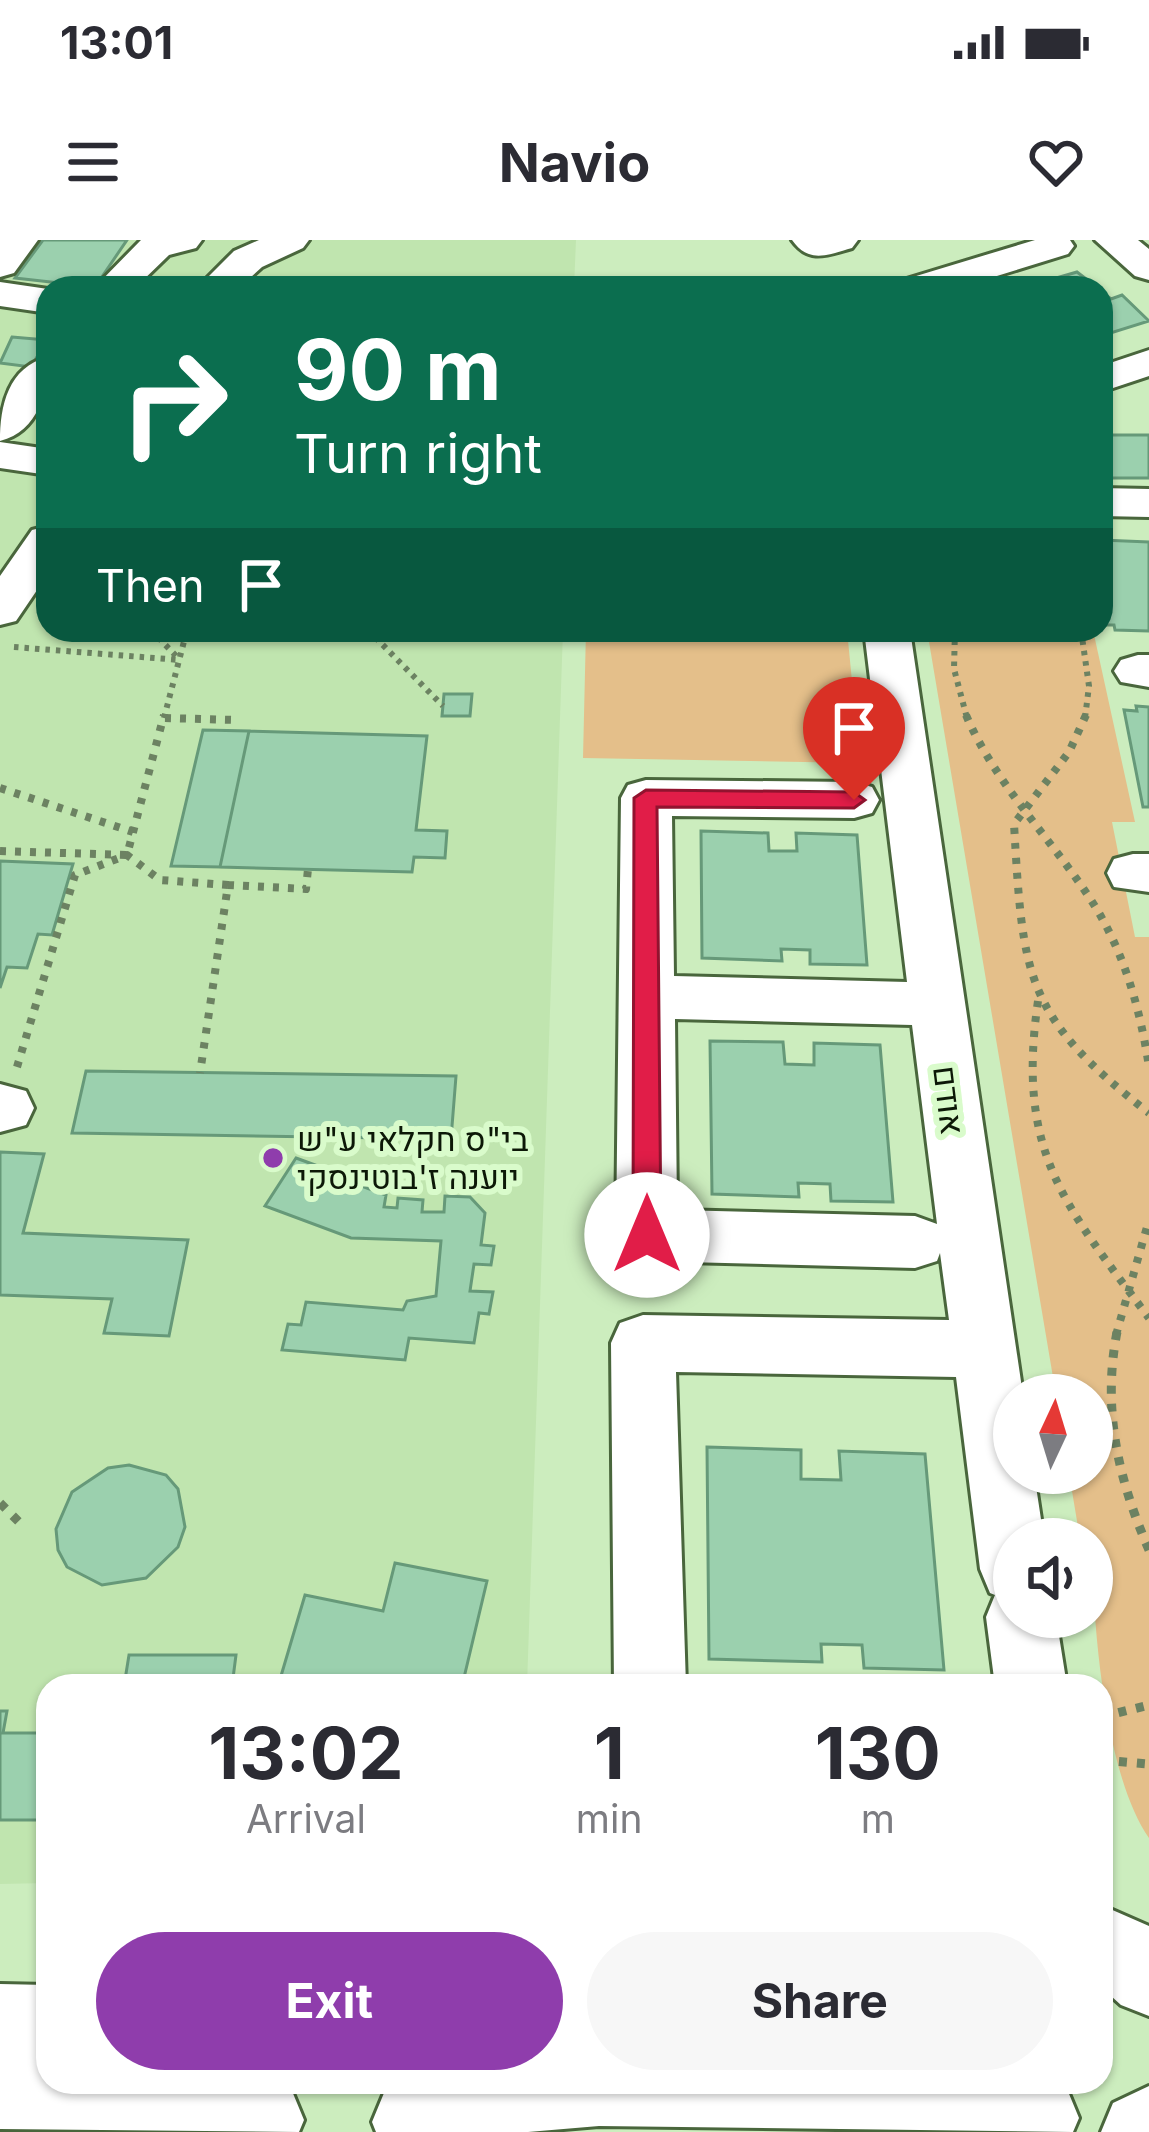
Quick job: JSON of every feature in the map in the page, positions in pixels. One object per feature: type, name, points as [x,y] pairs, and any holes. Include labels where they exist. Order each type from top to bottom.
[{"type":"street","points":[[0,266],[19,240]]},
{"type":"street","points":[[126,276],[156,248],[183,240]]},
{"type":"street","points":[[193,240],[248,259]]},
{"type":"street","points":[[811,240],[816,246],[839,240]]},
{"type":"street","points":[[1114,240],[1149,268]]},
{"type":"street","points":[[229,276],[248,259],[293,241]]},
{"type":"street","points":[[961,276],[1055,246]]},
{"type":"street","points":[[0,294],[36,299]]},
{"type":"street","points":[[1113,376],[1149,362]]},
{"type":"street","points":[[0,428],[36,384]]},
{"type":"street","points":[[0,455],[36,460]]},
{"type":"street","points":[[1113,502],[1149,503]]},
{"type":"street","points":[[0,528],[36,534]]},
{"type":"street","points":[[0,610],[36,554]]},
{"type":"street","name":"אודם","points":[[889,642],[1006,1518]]},
{"type":"street","points":[[854,800],[646,798],[647,1235],[915,1242]]},
{"type":"street","points":[[646,997],[936,1004]]},
{"type":"street","points":[[650,1674],[643,1343],[981,1349]]},
{"type":"street","points":[[1024,1638],[1029,1674]]},
{"type":"street","points":[[0,2024],[36,2025]]},
{"type":"street","points":[[0,2088],[36,2089]]},
{"type":"street","points":[[178,2094],[263,2111]]},
{"type":"street","points":[[416,2112],[505,2094]]},
{"type":"street","points":[[960,2094],[1036,2111]]},
{"type":"path","points":[[163,642],[180,660]]},
{"type":"path","points":[[3,1108],[76,875],[127,854],[184,642]]},
{"type":"path","points":[[380,642],[443,706]]},
{"type":"path","points":[[955,642],[954,669],[967,719],[996,771],[1093,903],[1129,972],[1149,1067]]},
{"type":"path","points":[[1083,642],[1089,676],[1087,711],[1076,742],[1023,804],[1014,824],[1026,967],[1038,1001],[1062,1041],[1149,1113]]},
{"type":"path","points":[[0,646],[180,660]]},
{"type":"path","points":[[165,718],[236,720]]},
{"type":"path","points":[[0,788],[134,832]]},
{"type":"path","points":[[0,850],[127,854]]},
{"type":"path","points":[[127,854],[143,875],[163,883],[306,889],[308,869]]},
{"type":"path","points":[[200,1072],[228,885]]},
{"type":"path","points":[[1038,1001],[1032,1031],[1038,1131],[1046,1163],[1061,1198],[1149,1318]]},
{"type":"path","points":[[1149,1220],[1109,1376],[1109,1426],[1118,1471],[1149,1550]]},
{"type":"path","points":[[0,1503],[22,1525]]},
{"type":"path","points":[[1113,1714],[1149,1705]]},
{"type":"path","points":[[1113,1761],[1149,1764]]},
{"type":"shaded area","name":"בי\"ס חקלאי ע\"ש יוענה ז'בוטינסקי","points":[[0,240],[576,240],[574,276],[36,276],[36,642],[563,642],[527,1674],[36,1674],[36,1883],[0,1884]]},
{"type":"shaded area","points":[[586,642],[848,642],[860,763],[583,758]]},
{"type":"shaded area","points":[[929,642],[1096,642],[1135,822],[1112,822],[1135,937],[1149,937],[1149,1838],[1121,1775],[1113,1744],[1113,1674],[1101,1674],[1098,1651],[1097,1638],[1113,1638],[1113,1518],[1076,1518],[1072,1494],[1113,1494],[1113,1374],[1052,1374]]},
{"type":"building","points":[[43,240],[127,240],[102,276],[15,278]]},
{"type":"building","points":[[1122,295],[1149,321],[1113,332],[1113,298]]},
{"type":"building","points":[[12,337],[36,339],[31,367],[0,363]]},
{"type":"building","points":[[1113,435],[1149,435],[1149,478],[1113,478]]},
{"type":"building","points":[[1113,540],[1149,542],[1149,631],[1115,630]]},
{"type":"building","points":[[444,694],[472,694],[470,716],[442,716]]},
{"type":"building","points":[[1136,706],[1149,707],[1149,807],[1143,807],[1124,710],[1137,711]]},
{"type":"building","points":[[203,730],[249,731],[220,867],[171,866]]},
{"type":"building","points":[[249,731],[427,736],[416,830],[447,831],[445,858],[414,857],[412,872],[220,867]]},
{"type":"building","points":[[701,831],[768,833],[769,851],[797,851],[796,833],[857,835],[867,965],[810,964],[810,950],[781,949],[782,961],[702,958]]},
{"type":"building","points":[[0,861],[73,864],[52,935],[38,934],[27,968],[7,967],[0,988]]},
{"type":"building","points":[[710,1041],[783,1042],[785,1064],[814,1065],[814,1043],[880,1045],[893,1202],[831,1201],[830,1184],[798,1183],[799,1197],[712,1194]]},
{"type":"building","points":[[86,1071],[456,1076],[451,1139],[72,1133]]},
{"type":"building","points":[[0,1152],[44,1154],[23,1233],[188,1240],[169,1336],[104,1333],[112,1299],[0,1295]]},
{"type":"building","points":[[296,1158],[356,1180],[353,1189],[356,1184],[386,1195],[384,1207],[397,1208],[398,1198],[423,1200],[422,1212],[444,1212],[445,1196],[470,1197],[485,1213],[481,1245],[494,1246],[491,1265],[474,1264],[470,1291],[493,1292],[489,1314],[479,1313],[474,1343],[409,1338],[405,1360],[282,1350],[288,1324],[301,1325],[306,1302],[403,1310],[407,1301],[436,1296],[441,1241],[351,1238],[265,1206]]},
{"type":"building","points":[[707,1447],[801,1450],[801,1479],[841,1480],[839,1451],[925,1454],[944,1670],[864,1668],[862,1645],[821,1644],[822,1662],[709,1659]]},
{"type":"building","points":[[129,1465],[166,1475],[178,1489],[185,1527],[178,1547],[146,1578],[102,1585],[67,1567],[58,1550],[56,1529],[72,1492],[108,1468]]},
{"type":"building","points":[[395,1563],[487,1581],[465,1674],[282,1674],[305,1595],[383,1611]]},
{"type":"building","points":[[129,1655],[236,1655],[234,1674],[126,1674]]},
{"type":"building","points":[[0,1711],[7,1711],[3,1733],[36,1733],[36,1820],[0,1820]]},
{"type":"place","name":"בי\"ס חקלאי ע\"ש יוענה ז'בוטינסקי","points":[[273,1158]]},
{"type":"route","points":[[647,1235],[646,798],[854,800]]}]
